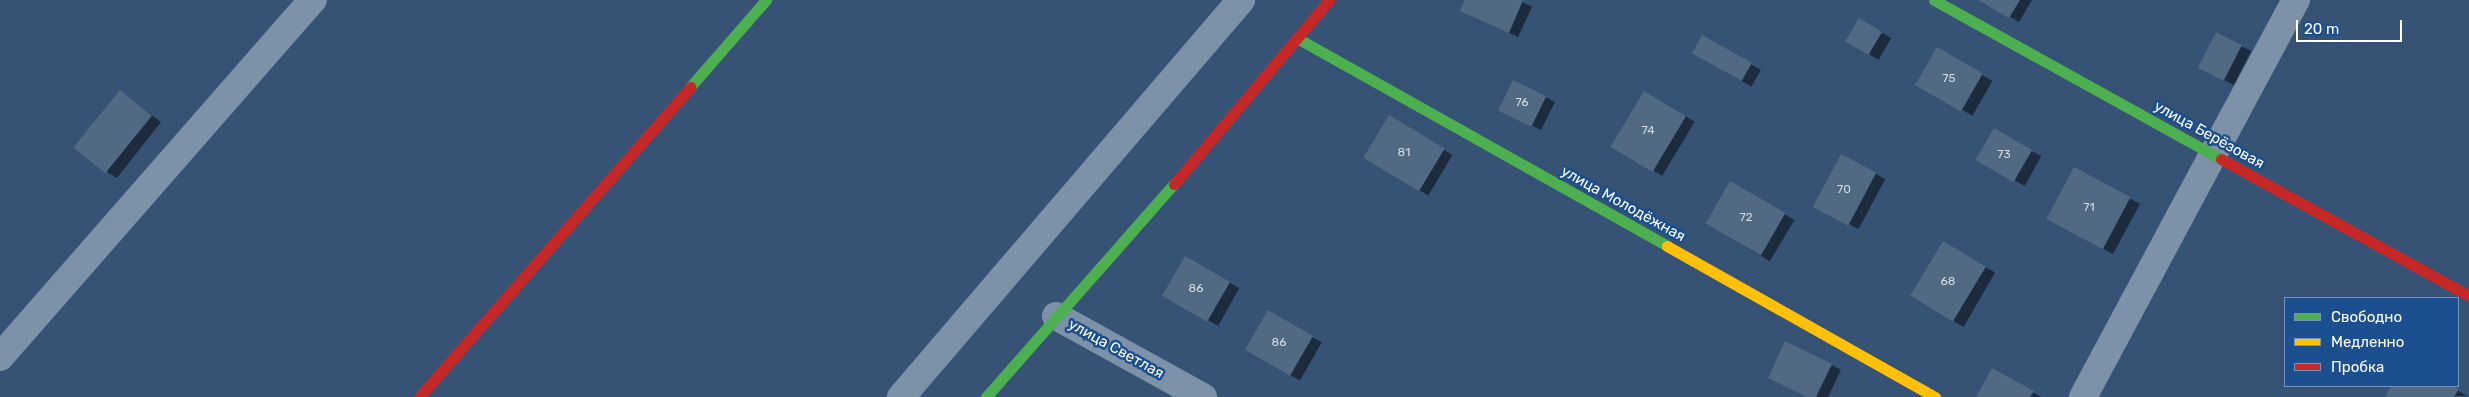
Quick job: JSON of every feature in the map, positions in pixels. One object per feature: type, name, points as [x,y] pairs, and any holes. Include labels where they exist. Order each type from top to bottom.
[{"type":"street","points":[[0,357],[313,0]]},
{"type":"street","points":[[419,397],[766,0]]},
{"type":"street","points":[[901,397],[1241,0]]},
{"type":"street","points":[[986,397],[1232,118],[1329,0]]},
{"type":"street","name":"улица Берёзовая","points":[[1934,0],[2469,296]]},
{"type":"street","points":[[2083,397],[2296,0]]},
{"type":"street","name":"улица Молодёжная","points":[[1297,38],[1935,397]]},
{"type":"street","name":"улица Светлая","points":[[1056,316],[1203,397]]},
{"type":"building","points":[[1465,0],[1523,0],[1509,33],[1460,11]]},
{"type":"building","points":[[1978,0],[2020,0],[2009,18]]},
{"type":"building","points":[[1859,18],[1882,32],[1868,55],[1845,41]]},
{"type":"building","points":[[2216,32],[2242,45],[2224,81],[2198,68]]},
{"type":"building","points":[[1702,35],[1752,63],[1742,81],[1692,53]]},
{"type":"building","points":[[1937,47],[1983,74],[1961,112],[1915,85]]},
{"type":"building","points":[[1513,80],[1546,96],[1531,127],[1498,111]]},
{"type":"building","points":[[120,90],[152,116],[105,173],[73,148]]},
{"type":"building","points":[[1644,91],[1686,116],[1653,172],[1611,147]]},
{"type":"building","points":[[1389,115],[1445,148],[1419,191],[1363,158]]},
{"type":"building","points":[[1994,128],[2032,150],[2014,182],[1976,160]]},
{"type":"building","points":[[1841,154],[1876,173],[1848,226],[1813,207]]},
{"type":"building","points":[[2074,167],[2131,197],[2103,249],[2046,219]]},
{"type":"building","points":[[1730,181],[1785,213],[1761,255],[1706,223]]},
{"type":"building","points":[[1943,241],[1986,267],[1953,322],[1910,296]]},
{"type":"building","points":[[1185,256],[1230,282],[1207,322],[1162,296]]},
{"type":"building","points":[[1268,310],[1313,336],[1290,376],[1245,350]]},
{"type":"building","points":[[1785,341],[1832,364],[1816,397],[1807,397],[1768,378]]},
{"type":"building","points":[[1992,368],[2034,391],[2030,397],[1976,397]]},
{"type":"building","points":[[2390,387],[2455,387],[2459,389],[2454,397],[2385,397]]},
{"type":"traffic: fast","points":[[690,87],[766,0]]},
{"type":"traffic: fast","points":[[1934,0],[2221,159]]},
{"type":"traffic: fast","points":[[1297,38],[1667,246]]},
{"type":"traffic: fast","points":[[986,397],[1174,184]]},
{"type":"traffic: slow","points":[[1667,246],[1935,397]]},
{"type":"traffic: jam","points":[[1174,184],[1329,0]]},
{"type":"traffic: jam","points":[[419,397],[690,87]]},
{"type":"traffic: jam","points":[[2221,159],[2469,296]]}]
